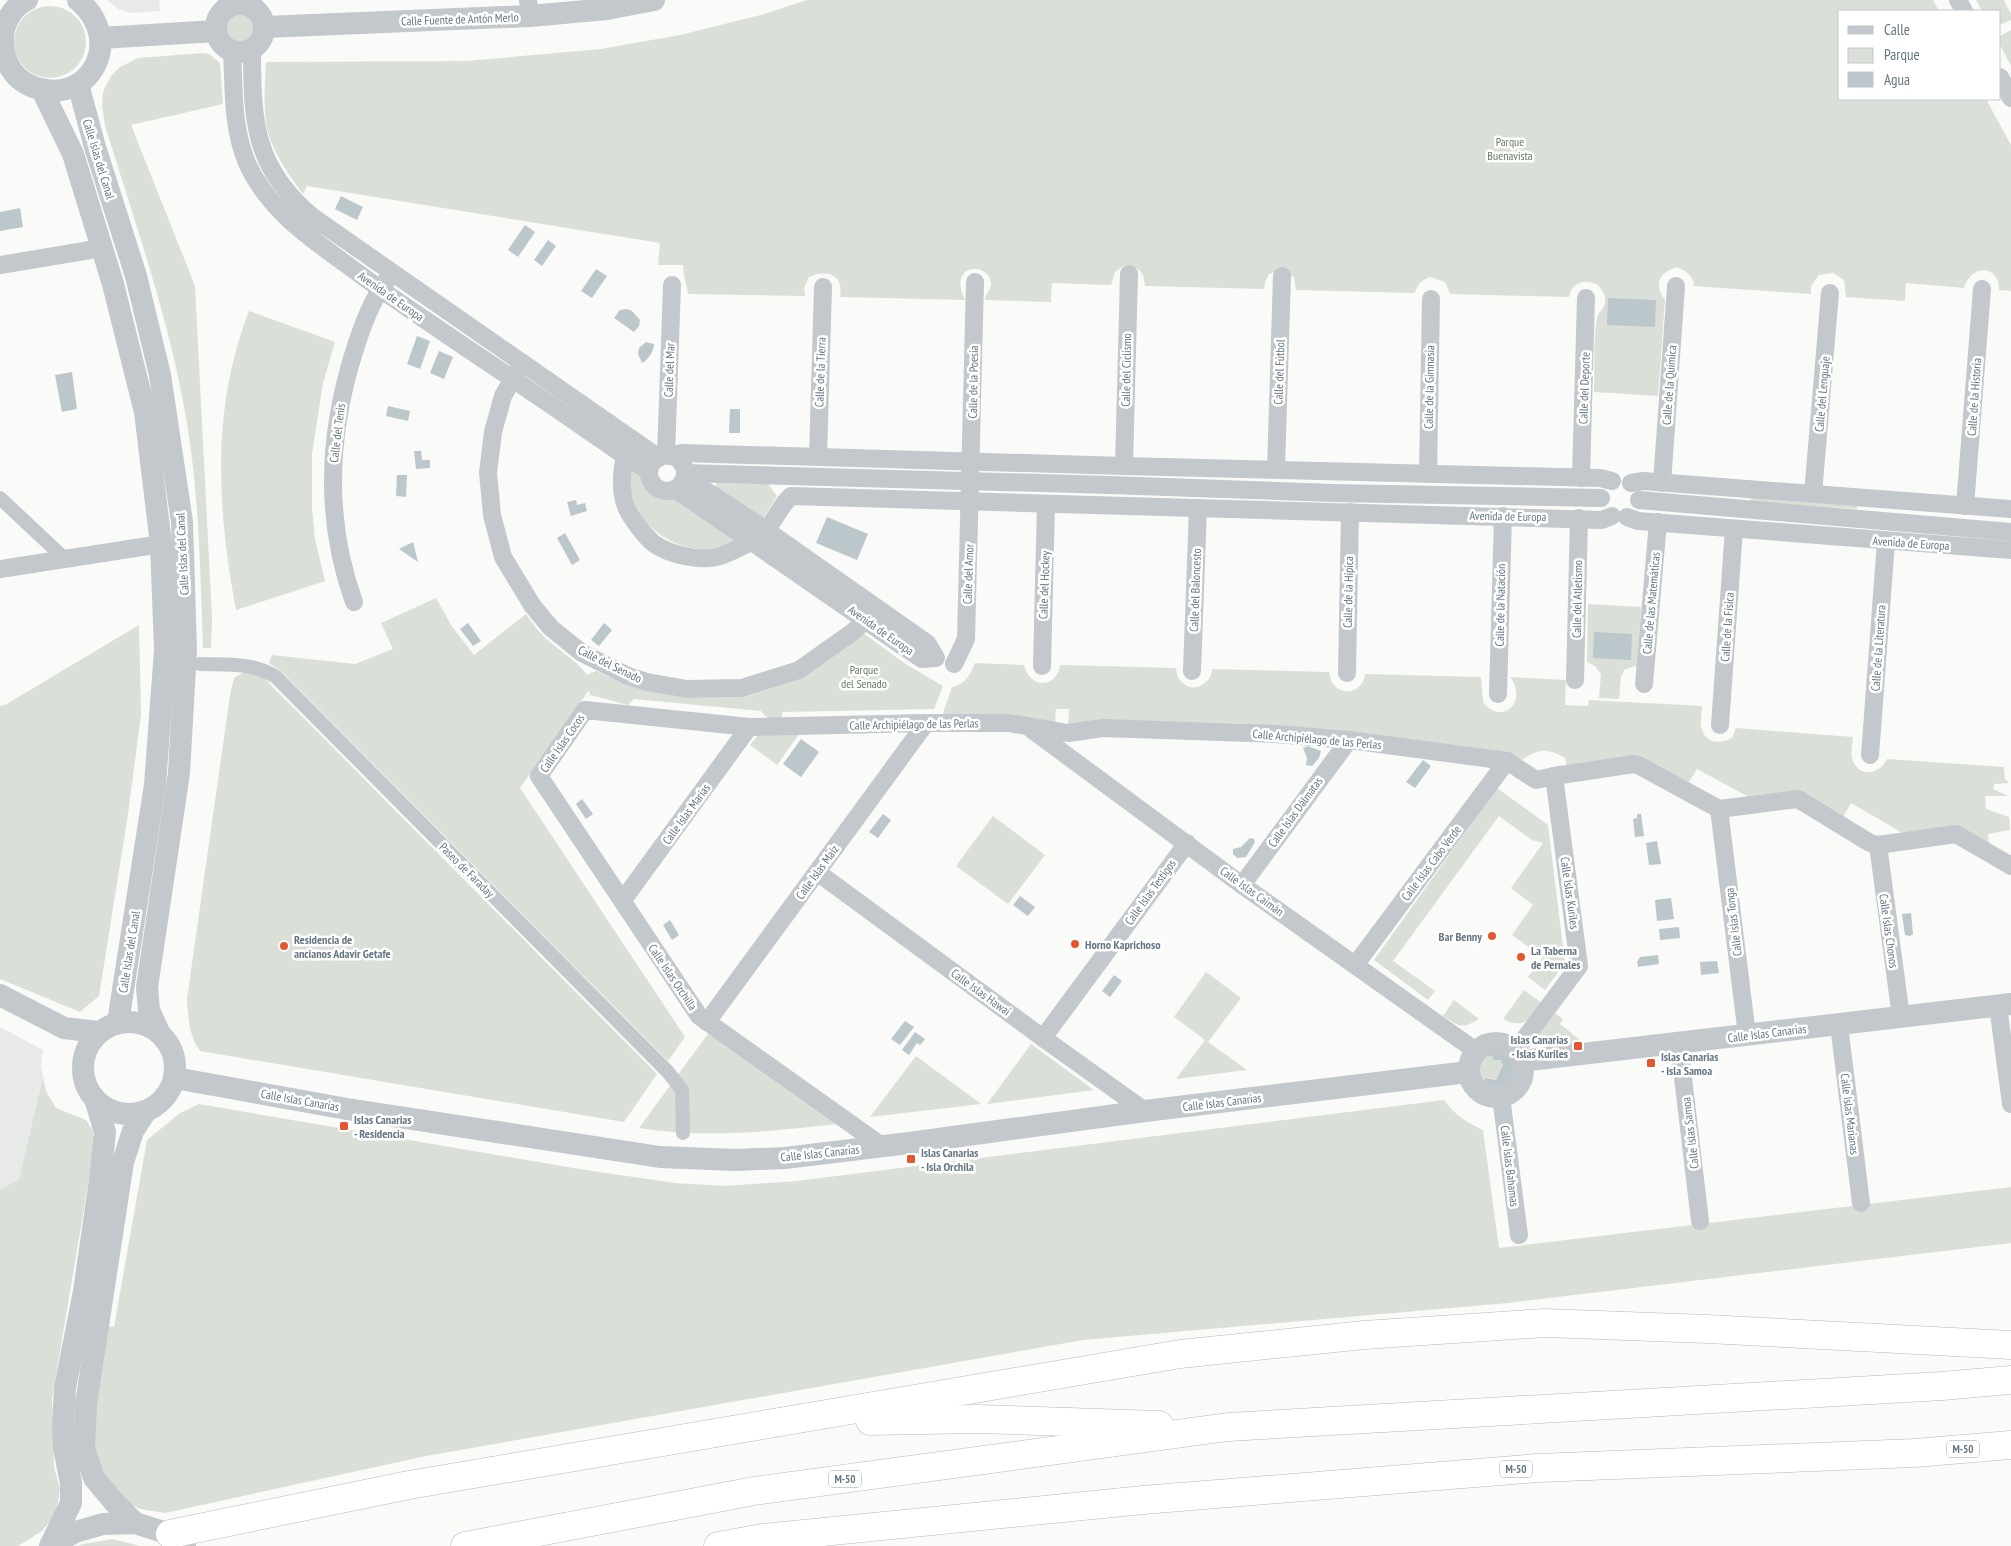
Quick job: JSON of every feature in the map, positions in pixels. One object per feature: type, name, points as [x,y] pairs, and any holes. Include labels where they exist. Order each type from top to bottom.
[{"type":"highway","points":[[177,1540],[409,1485],[741,1427],[1180,1354],[1364,1335],[1545,1324],[1707,1329],[2011,1345]]},
{"type":"highway","name":"M-50","points":[[465,1546],[754,1491],[1228,1427],[1932,1387],[2011,1380]]},
{"type":"highway","points":[[741,1427],[813,1422],[978,1419],[1228,1427]]},
{"type":"highway","name":"M-50","points":[[718,1546],[763,1538],[1143,1500],[1538,1468],[1915,1453],[2011,1445]]},
{"type":"highway","points":[[1915,1453],[1970,1465],[2011,1463]]},
{"type":"street","points":[[27,0],[13,12],[6,24],[2,36],[2,50],[14,75],[24,83],[42,90],[56,91],[78,84],[88,75],[97,62],[101,38],[96,20],[88,8],[78,0]]},
{"type":"street","name":"Calle Fuente de Antón Merlo","points":[[264,27],[529,8],[607,9],[654,0]]},
{"type":"street","points":[[238,4],[255,9],[261,15],[264,27],[262,40],[242,50],[221,43],[216,31],[221,13],[230,6],[238,4]]},
{"type":"street","points":[[101,38],[216,31]]},
{"type":"street","name":"Avenida de Europa","points":[[242,50],[258,137],[274,174],[286,192],[298,205],[392,273],[625,456],[661,460]]},
{"type":"street","name":"Avenida de Europa","points":[[242,50],[235,120],[240,144],[248,164],[259,183],[280,212],[380,289],[661,460]]},
{"type":"street","points":[[2001,79],[2011,98]]},
{"type":"street","name":"Calle Islas del Canal","points":[[78,84],[95,147],[136,276],[160,375],[182,522],[186,650],[179,772],[147,987],[149,1010],[159,1032]]},
{"type":"street","name":"Calle Islas del Canal","points":[[42,90],[73,154],[113,284],[145,412],[161,544],[165,650],[155,785],[118,1022]]},
{"type":"street","points":[[0,264],[102,248]]},
{"type":"street","name":"Calle del Tenis","points":[[354,602],[343,566],[336,524],[332,479],[334,444],[344,383],[362,329],[380,289],[392,273]]},
{"type":"street","name":"Calle del Ciclismo","points":[[1124,466],[1129,274]]},
{"type":"street","name":"Calle del Fútbol","points":[[1276,469],[1282,276]]},
{"type":"street","name":"Calle de la Poesía","points":[[971,481],[975,282]]},
{"type":"street","name":"Calle del Mar","points":[[661,460],[672,285]]},
{"type":"street","name":"Calle de la Química","points":[[1662,483],[1676,286]]},
{"type":"street","name":"Calle de la Tierra","points":[[818,457],[822,287]]},
{"type":"street","name":"Calle de la Historia","points":[[1965,506],[1982,289]]},
{"type":"street","name":"Calle del Lenguaje","points":[[1814,494],[1830,293]]},
{"type":"street","name":"Calle del Deporte","points":[[1581,478],[1586,298]]},
{"type":"street","name":"Calle de la Gimnasia","points":[[1428,474],[1431,299]]},
{"type":"street","name":"Calle del Senado","points":[[517,371],[503,396],[493,432],[488,473],[492,515],[503,557],[532,604],[551,628],[582,653],[628,676],[648,682],[687,689],[742,688],[799,670],[854,631],[872,614]]},
{"type":"street","points":[[661,460],[678,459],[684,466],[682,480],[667,492],[660,490],[651,483],[661,460],[682,453],[1600,478],[1632,483],[1722,487],[2011,509]]},
{"type":"street","points":[[625,456],[621,472],[627,508],[653,543],[679,555],[702,559],[722,556],[751,541],[766,530]]},
{"type":"street","points":[[1193,467],[1209,489]]},
{"type":"street","points":[[1332,494],[1348,472]]},
{"type":"street","name":"Avenida de Europa","points":[[1494,475],[1511,496]]},
{"type":"street","name":"Avenida de Europa","points":[[682,480],[766,530],[872,614]]},
{"type":"street","name":"Avenida de Europa","points":[[682,480],[751,541],[872,614]]},
{"type":"street","name":"Avenida de Europa","points":[[682,480],[971,481],[1332,494],[1601,498]]},
{"type":"street","name":"Calle del Amor","points":[[954,664],[966,643],[971,481]]},
{"type":"street","points":[[1612,481],[1603,491],[1602,505],[1606,512],[1619,516],[1638,507],[1640,500],[1638,492],[1632,483]]},
{"type":"street","points":[[1110,485],[1130,506]]},
{"type":"street","points":[[1722,487],[1741,508]]},
{"type":"street","points":[[1274,510],[1290,492]]},
{"type":"street","points":[[1415,494],[1432,514]]},
{"type":"street","name":"Avenida de Europa","points":[[766,530],[782,504],[791,496],[1602,520],[1619,516],[1638,521],[1886,542],[2011,550]]},
{"type":"street","points":[[0,498],[64,558]]},
{"type":"street","name":"Avenida de Europa","points":[[1640,500],[2007,531]]},
{"type":"street","points":[[1862,518],[1891,500]]},
{"type":"street","name":"Calle del Hockey","points":[[1042,666],[1046,504]]},
{"type":"street","name":"Calle del Baloncesto","points":[[1192,671],[1198,508]]},
{"type":"street","name":"Calle de la Hípica","points":[[1347,673],[1350,512]]},
{"type":"street","points":[[1786,512],[1811,535]]},
{"type":"street","name":"Calle de la Natación","points":[[1498,694],[1503,516]]},
{"type":"street","name":"Calle del Atletismo","points":[[1575,680],[1579,518]]},
{"type":"street","name":"Calle de las Matemáticas","points":[[1644,684],[1658,522]]},
{"type":"street","name":"Calle de la Física","points":[[1720,725],[1734,528]]},
{"type":"street","name":"Calle de la Literatura","points":[[1870,755],[1886,542]]},
{"type":"street","points":[[0,569],[161,544]]},
{"type":"street","name":"Paseo de Faraday","points":[[200,664],[255,667],[265,670],[276,677],[668,1072],[682,1090],[683,1133]]},
{"type":"street","name":"Calle Archipiélago de las Perlas","points":[[585,710],[749,727],[1009,723],[1029,728],[1068,733],[1103,728],[1205,730],[1349,740],[1507,761],[1536,780],[1634,764],[1719,809]]},
{"type":"street","name":"Calle Islas Cocos","points":[[539,776],[585,710]]},
{"type":"street","name":"Calle Islas Maíz","points":[[707,1022],[926,723]]},
{"type":"street","name":"Calle Islas Marías","points":[[622,900],[749,727]]},
{"type":"street","name":"Calle Islas Caimán","points":[[1029,728],[1242,885],[1356,964],[1476,1051]]},
{"type":"street","name":"Calle Islas Dálmatas","points":[[1242,885],[1349,740]]},
{"type":"street","name":"Calle Islas Cabo Verde","points":[[1356,964],[1507,761]]},
{"type":"street","name":"Calle Islas Orchilla","points":[[539,776],[699,1016],[882,1146]]},
{"type":"street","name":"Calle Islas Kuriles","points":[[1519,1056],[1579,966],[1554,776]]},
{"type":"street","points":[[1719,809],[1798,799],[1870,843],[1878,844],[1956,834],[2011,866]]},
{"type":"street","name":"Calle Islas Tonga","points":[[1719,809],[1747,1035]]},
{"type":"street","name":"Calle Islas Testigos","points":[[1043,1038],[1187,843]]},
{"type":"street","name":"Calle Islas Chonos","points":[[1878,844],[1901,1017]]},
{"type":"street","name":"Calle Islas Hawai","points":[[818,872],[1145,1111]]},
{"type":"street","points":[[0,995],[64,1028],[98,1032],[118,1022],[132,1021],[147,1024],[168,1041],[176,1065],[175,1078],[169,1092],[159,1104],[133,1115],[120,1114],[96,1102]]},
{"type":"street","points":[[0,1005],[53,1033],[71,1048],[82,1064]]},
{"type":"street","points":[[2004,1005],[2011,1104]]},
{"type":"street","name":"Calle Islas Canarias","points":[[1519,1056],[1679,1044],[2004,1005]]},
{"type":"street","name":"Calle Islas Marianas","points":[[1839,1024],[1861,1203]]},
{"type":"street","points":[[51,1546],[71,1503],[72,1483],[64,1448],[62,1424],[65,1388],[84,1291],[100,1180],[104,1132],[96,1102],[87,1089],[82,1074],[82,1064],[98,1032]]},
{"type":"street","points":[[1497,1043],[1506,1045],[1519,1056],[1521,1079],[1515,1088],[1501,1097],[1486,1095],[1478,1091],[1473,1085],[1468,1072],[1471,1060],[1476,1051],[1483,1046],[1497,1043]]},
{"type":"street","name":"Calle Islas Samoa","points":[[1679,1044],[1700,1221]]},
{"type":"street","name":"Calle Islas Canarias","points":[[175,1078],[348,1109],[660,1157],[736,1160],[785,1158],[1145,1111],[1468,1072]]},
{"type":"street","name":"Calle Islas Bahamas","points":[[1501,1097],[1519,1236]]},
{"type":"street","points":[[146,1111],[133,1131],[122,1162],[86,1404],[84,1449],[94,1478],[135,1523],[177,1540]]},
{"type":"street","points":[[51,1546],[74,1532],[103,1524],[135,1523]]},
{"type":"shaded area","points":[[107,0],[159,0],[160,11],[131,13],[118,9]]},
{"type":"shaded area","points":[[0,1027],[43,1050],[41,1064],[43,1077],[19,1179],[0,1190]]},
{"type":"green space","name":"Parque Buenavista","points":[[807,0],[1933,0],[1938,10],[1838,10],[1838,100],[1987,100],[2011,145],[2011,291],[1999,290],[1995,276],[1984,270],[1973,274],[1964,288],[1906,283],[1905,301],[1846,297],[1844,280],[1833,273],[1819,275],[1811,286],[1811,294],[1694,286],[1689,274],[1677,267],[1666,272],[1659,284],[1659,289],[1665,300],[1658,396],[1594,392],[1596,327],[1598,316],[1604,307],[1605,298],[1599,286],[1593,283],[1587,282],[1575,285],[1569,297],[1450,294],[1445,282],[1430,277],[1420,283],[1415,293],[1296,290],[1294,277],[1282,270],[1269,274],[1264,289],[1145,286],[1144,277],[1140,271],[1125,265],[1115,272],[1111,285],[1052,283],[1051,302],[985,300],[991,282],[983,271],[977,269],[965,273],[961,279],[961,288],[965,300],[840,297],[840,283],[828,274],[809,277],[804,288],[805,296],[688,294],[683,265],[658,265],[660,243],[307,186],[303,194],[277,155],[267,129],[265,104],[266,62],[467,61],[601,49],[680,35],[761,15]]},
{"type":"green space","points":[[1976,0],[2004,0],[2011,14],[2011,20],[2001,25],[2001,10],[1981,10]]},
{"type":"green space","points":[[50,6],[64,9],[76,16],[83,28],[86,42],[83,56],[76,68],[64,75],[50,78],[36,75],[24,68],[17,56],[14,42],[17,28],[24,16],[36,9]]},
{"type":"green space","points":[[240,12],[251,17],[256,28],[251,39],[240,44],[229,39],[224,28],[229,17]]},
{"type":"green space","points":[[2011,30],[2011,66],[2001,47],[2001,35]]},
{"type":"green space","points":[[209,54],[220,63],[223,104],[131,125],[195,286],[212,618],[211,648],[203,648],[200,553],[195,490],[188,427],[182,396],[157,294],[105,126],[102,105],[103,92],[111,76],[120,67],[138,58]]},
{"type":"green space","points":[[249,311],[335,342],[323,383],[312,454],[312,508],[315,539],[325,581],[236,610],[225,534],[221,459],[228,385]]},
{"type":"green space","points":[[631,466],[642,474],[645,488],[649,491],[667,499],[675,497],[737,540],[725,546],[699,549],[686,547],[662,536],[643,518],[633,500],[630,480]]},
{"type":"green space","points":[[716,483],[768,484],[777,496],[762,520],[716,488]]},
{"type":"green space","points":[[1751,498],[1857,506],[1857,509],[1750,502]]},
{"type":"green space","name":"Parque del Senado","points":[[436,598],[451,625],[474,655],[526,614],[551,643],[584,670],[587,675],[596,671],[625,684],[645,690],[687,698],[745,697],[804,677],[863,633],[904,663],[943,686],[934,709],[782,712],[782,722],[769,720],[761,711],[634,699],[628,705],[590,695],[589,690],[520,788],[685,1037],[668,1061],[283,673],[269,663],[272,655],[355,664],[393,649],[381,623]]},
{"type":"green space","points":[[1588,604],[1641,607],[1637,666],[1625,669],[1621,676],[1619,699],[1599,698],[1601,674],[1595,666],[1587,662]]},
{"type":"green space","points":[[139,625],[141,715],[128,814],[99,996],[80,1012],[0,979],[0,706],[5,705]]},
{"type":"green space","points":[[975,663],[1024,665],[1032,679],[1043,683],[1049,682],[1054,678],[1058,673],[1060,665],[1176,668],[1180,680],[1190,687],[1200,686],[1208,680],[1212,669],[1329,672],[1335,686],[1340,690],[1347,691],[1353,691],[1358,687],[1363,682],[1365,674],[1481,677],[1483,702],[1490,709],[1497,712],[1510,708],[1515,703],[1515,687],[1510,677],[1566,680],[1565,705],[1588,706],[1589,700],[1702,706],[1702,730],[1707,738],[1715,742],[1732,738],[1736,728],[1853,737],[1851,752],[1853,761],[1856,767],[1865,772],[1875,771],[1887,759],[2004,767],[2005,779],[2009,783],[1994,784],[1993,789],[2008,796],[1985,796],[1986,809],[2009,817],[2010,830],[1988,834],[1989,845],[1956,828],[1906,835],[1851,803],[1843,817],[1799,791],[1747,796],[1697,769],[1687,785],[1646,763],[1567,770],[1565,758],[1548,751],[1538,751],[1522,760],[1511,755],[1348,732],[1234,723],[1102,720],[1068,726],[1069,709],[1056,709],[1055,723],[949,717],[943,713],[952,687],[961,684],[966,679]]},
{"type":"green space","points":[[251,672],[264,678],[657,1074],[624,1122],[200,1051],[191,1033],[187,999],[230,695],[234,678],[242,673]]},
{"type":"green space","points":[[800,733],[777,765],[750,745],[759,734]]},
{"type":"green space","points":[[1497,788],[1548,825],[1565,963],[1545,990],[1528,977],[1543,957],[1512,935],[1533,905],[1511,888],[1543,843],[1532,840],[1499,816],[1393,961],[1435,991],[1428,1000],[1374,960]]},
{"type":"green space","points":[[993,816],[1045,855],[1008,904],[956,866]]},
{"type":"green space","points":[[1206,972],[1241,998],[1208,1042],[1247,1070],[1176,1079],[1205,1040],[1174,1017]]},
{"type":"green space","points":[[1524,990],[1542,1003],[1530,1018],[1522,1023],[1503,1019]]},
{"type":"green space","points":[[1454,1000],[1479,1019],[1464,1026],[1443,1016]]},
{"type":"green space","points":[[1555,1013],[1563,1019],[1560,1024],[1580,1040],[1578,1046],[1550,1048],[1539,1044],[1537,1039],[1540,1032]]},
{"type":"green space","points":[[710,1031],[839,1124],[739,1133],[689,1133],[639,1128]]},
{"type":"green space","points":[[1031,1044],[1094,1090],[987,1104]]},
{"type":"green space","points":[[1488,1050],[1485,1052],[1501,1060],[1503,1065],[1496,1080],[1489,1078],[1484,1083],[1479,1078],[1476,1062],[1482,1053]]},
{"type":"green space","points":[[916,1056],[981,1104],[870,1117]]},
{"type":"green space","points":[[43,1077],[46,1091],[56,1108],[86,1120],[92,1129],[95,1143],[52,1399],[54,1467],[60,1489],[56,1514],[42,1531],[18,1546],[0,1546],[0,1190],[19,1179]]},
{"type":"green space","points":[[1444,1100],[1461,1118],[1483,1130],[1499,1248],[2011,1187],[2011,1243],[1508,1303],[1083,1340],[426,1456],[165,1513],[141,1509],[124,1500],[106,1482],[96,1460],[94,1430],[99,1376],[107,1326],[114,1327],[147,1140],[180,1113],[199,1104],[579,1169],[675,1183],[724,1186],[797,1181]]},
{"type":"green space","points":[[113,1539],[140,1546],[78,1546],[83,1544]]},
{"type":"water","points":[[341,196],[363,207],[357,220],[335,209]]},
{"type":"water","points":[[20,208],[23,227],[0,231],[0,212]]},
{"type":"water","points":[[525,225],[535,232],[518,257],[508,250]]},
{"type":"water","points":[[548,240],[556,246],[542,266],[534,260]]},
{"type":"water","points":[[596,269],[607,276],[592,298],[581,291]]},
{"type":"water","points":[[1608,298],[1656,300],[1655,327],[1607,325]]},
{"type":"water","points":[[627,309],[632,311],[640,320],[639,326],[634,332],[614,318],[620,310]]},
{"type":"water","points":[[417,336],[430,341],[420,369],[407,364]]},
{"type":"water","points":[[646,342],[654,344],[654,347],[650,355],[642,363],[638,354],[639,348]]},
{"type":"water","points":[[439,351],[453,357],[444,379],[430,373]]},
{"type":"water","points":[[72,372],[77,409],[62,412],[55,375]]},
{"type":"water","points":[[388,406],[410,411],[408,421],[386,416]]},
{"type":"water","points":[[730,409],[740,409],[740,433],[729,433]]},
{"type":"water","points":[[414,451],[421,451],[422,460],[430,460],[430,468],[416,469]]},
{"type":"water","points":[[397,475],[407,475],[406,497],[396,496]]},
{"type":"water","points":[[576,500],[577,505],[585,503],[587,511],[571,516],[567,502]]},
{"type":"water","points":[[827,517],[868,534],[857,560],[816,543]]},
{"type":"water","points":[[565,533],[580,560],[572,565],[557,538]]},
{"type":"water","points":[[413,542],[418,562],[399,549]]},
{"type":"water","points":[[468,623],[481,641],[473,646],[460,629]]},
{"type":"water","points":[[604,623],[612,630],[599,646],[591,640]]},
{"type":"water","points":[[1594,632],[1632,634],[1631,660],[1593,658]]},
{"type":"water","points":[[801,739],[819,752],[801,777],[783,764]]},
{"type":"water","points":[[1308,746],[1321,751],[1319,758],[1312,766],[1306,765],[1307,758],[1303,748]]},
{"type":"water","points":[[1423,760],[1431,766],[1415,788],[1406,782]]},
{"type":"water","points":[[582,799],[593,814],[586,819],[576,804]]},
{"type":"water","points":[[883,814],[891,820],[878,838],[869,832]]},
{"type":"water","points":[[1637,814],[1641,814],[1644,836],[1635,837],[1633,819],[1637,818]]},
{"type":"water","points":[[1250,838],[1254,839],[1255,842],[1246,857],[1237,858],[1233,854],[1233,849],[1241,847]]},
{"type":"water","points":[[1657,841],[1661,864],[1649,865],[1646,843]]},
{"type":"water","points":[[1020,896],[1035,907],[1028,916],[1013,905]]},
{"type":"water","points":[[1671,898],[1674,919],[1657,921],[1655,900]]},
{"type":"water","points":[[1911,913],[1913,934],[1910,936],[1905,935],[1902,914]]},
{"type":"water","points":[[670,920],[679,935],[672,940],[663,925]]},
{"type":"water","points":[[1679,927],[1680,938],[1660,940],[1659,929]]},
{"type":"water","points":[[1658,955],[1659,964],[1638,967],[1637,962],[1640,957]]},
{"type":"water","points":[[1717,961],[1719,973],[1701,975],[1700,962]]},
{"type":"water","points":[[1114,975],[1122,981],[1110,997],[1102,991]]},
{"type":"water","points":[[905,1021],[914,1027],[900,1045],[891,1039]]},
{"type":"water","points":[[915,1032],[925,1039],[920,1045],[917,1043],[909,1055],[902,1050]]},
{"type":"water","points":[[1488,1050],[1505,1051],[1510,1055],[1515,1068],[1512,1080],[1508,1085],[1496,1088],[1484,1083],[1485,1078],[1496,1080],[1503,1065],[1501,1060],[1494,1060],[1492,1056],[1485,1055]]},
{"type":"place","name":"Bar Benny","points":[[1492,936]]},
{"type":"place","name":"Horno Kaprichoso","points":[[1075,944]]},
{"type":"place","name":"Residencia de ancianos Adavir Getafe","points":[[284,946]]},
{"type":"place","name":"La Taberna de Pernales","points":[[1521,957]]},
{"type":"place","name":"Islas Canarias - Islas Kuriles","points":[[1578,1046]]},
{"type":"place","name":"Islas Canarias - Isla Samoa","points":[[1651,1063]]},
{"type":"place","name":"Islas Canarias - Residencia","points":[[344,1126]]},
{"type":"place","name":"Islas Canarias - Isla Orchila","points":[[911,1159]]}]
